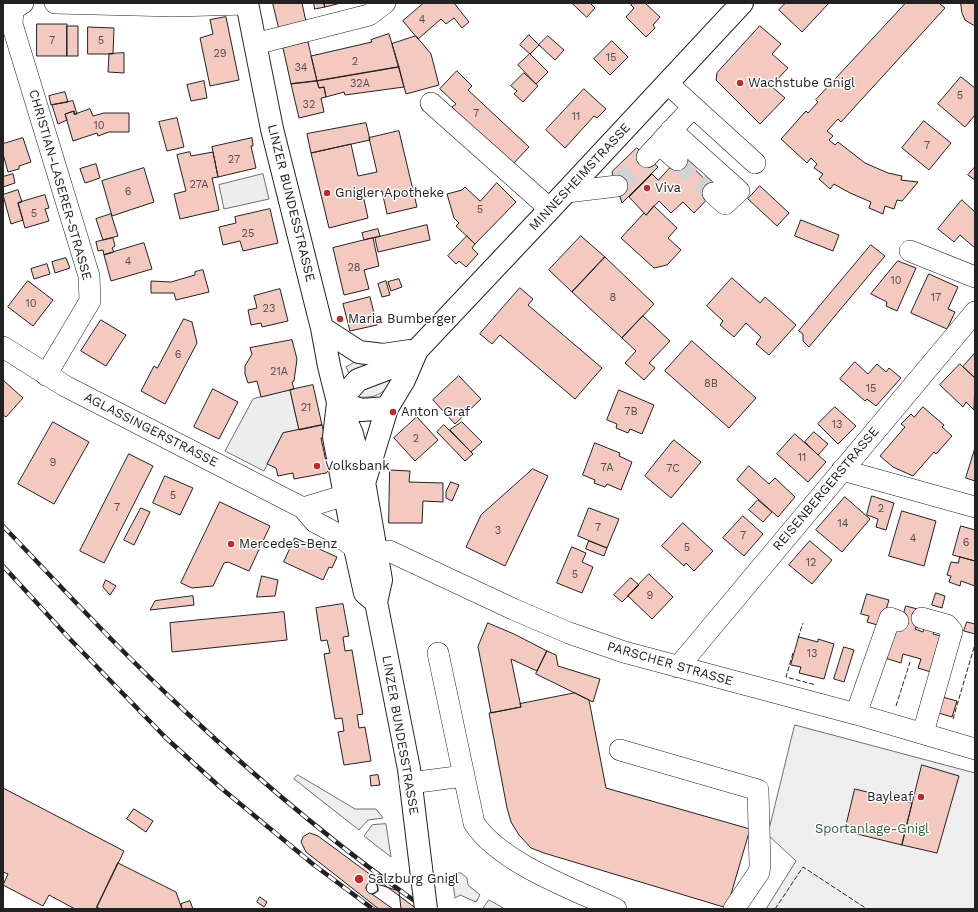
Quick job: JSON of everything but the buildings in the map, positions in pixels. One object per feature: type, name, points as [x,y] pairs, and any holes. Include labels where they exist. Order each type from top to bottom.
[{"type":"main road","name":"MINNESHEIMSTRASSE","points":[[338,402],[358,380],[392,367],[417,350],[567,192],[742,3]]},
{"type":"main road","name":"LINZER BUNDESSTRASSE","points":[[247,4],[272,129],[322,328],[338,402],[352,434],[364,482],[381,580],[376,602],[410,783],[426,909]]},
{"type":"main road","points":[[322,328],[359,352],[383,355],[417,350]]},
{"type":"main road","name":"MINNESHEIMSTRASSE","points":[[364,482],[387,408],[404,380],[417,350]]},
{"type":"main road","name":"LINZER BUNDESSTRASSE","points":[[338,402],[334,437],[355,548],[365,593],[376,602]]},
{"type":"main road","points":[[338,402],[361,410],[387,408]]},
{"type":"street","points":[[55,3],[174,6],[247,4]]},
{"type":"street","points":[[255,44],[369,15],[385,3]]},
{"type":"street","name":"CHRISTIAN-LASERER-STRASSE","points":[[18,6],[12,24],[89,276],[90,301],[46,375]]},
{"type":"street","points":[[668,83],[755,164]]},
{"type":"street","points":[[430,103],[550,209]]},
{"type":"street","points":[[659,144],[693,107]]},
{"type":"street","points":[[659,144],[677,160]]},
{"type":"street","points":[[659,144],[739,191],[725,204],[713,193]]},
{"type":"street","points":[[567,192],[616,186]]},
{"type":"street","points":[[910,251],[975,277]]},
{"type":"street","name":"REISENBERGERSTRASSE","points":[[678,667],[975,312]]},
{"type":"street","name":"AGLASSINGERSTRASSE","points":[[3,347],[46,375],[303,508],[315,522],[332,531],[355,548]]},
{"type":"street","points":[[842,470],[975,507]]},
{"type":"street","points":[[303,508],[346,496]]},
{"type":"street","name":"PARSCHER STRASSE","points":[[376,555],[389,551],[513,609],[569,633],[624,652],[856,714],[975,749]]},
{"type":"street","points":[[856,714],[890,618],[898,621]]},
{"type":"street","points":[[922,618],[947,624],[952,631],[923,733]]},
{"type":"street","points":[[438,653],[474,823],[485,838],[534,870],[616,909]]},
{"type":"street","points":[[620,750],[758,790],[759,872],[734,909]]},
{"type":"street","points":[[410,783],[464,776]]},
{"type":"green space","points":[[356,358],[370,360],[372,367],[349,373],[346,367],[353,363]]},
{"type":"green space","points":[[398,375],[386,389],[377,395],[372,397],[358,397],[356,395],[357,391]]},
{"type":"green space","name":"Sportanlage-Gnigl","points":[[795,725],[975,773],[975,909],[766,909],[796,861],[768,835]]},
{"type":"green space","points":[[298,775],[355,809],[376,809],[383,818],[368,820],[359,830],[294,779]]},
{"type":"green space","points":[[386,824],[391,857],[364,836],[372,825]]},
{"type":"green space","points":[[456,873],[461,873],[467,878],[468,885],[480,895],[476,902],[460,895],[455,898],[452,876]]},
{"type":"green space","points":[[489,900],[505,909],[483,909]]},
{"type":"shaded area","points":[[263,174],[269,199],[224,209],[219,185]]},
{"type":"shaded area","points":[[290,390],[299,430],[283,433],[264,471],[225,451],[253,399]]},
{"type":"tunnel","points":[[617,186],[647,157]]},
{"type":"tunnel","points":[[677,160],[713,193]]},
{"type":"railway","points":[[3,526],[117,645],[216,740],[304,816],[395,887],[426,909]]},
{"type":"railway","points":[[3,566],[68,637],[166,738],[221,788],[314,865],[373,909]]},
{"type":"fence","points":[[798,638],[803,623]]},
{"type":"fence","points":[[953,719],[975,644]]},
{"type":"fence","points":[[793,653],[786,677],[816,685]]},
{"type":"fence","points":[[896,706],[910,662]]},
{"type":"fence","points":[[775,909],[803,867],[867,909]]},
{"type":"place","name":"Wachstube Gnigl","points":[[740,83]]},
{"type":"place","name":"Viva","points":[[647,188]]},
{"type":"place","name":"Gnigler Apotheke","points":[[327,193]]},
{"type":"place","name":"Maria Bumberger","points":[[340,319]]},
{"type":"place","name":"Anton Graf","points":[[393,412]]},
{"type":"place","name":"Volksbank","points":[[317,466]]},
{"type":"place","name":"Mercedes-Benz","points":[[231,544]]},
{"type":"place","name":"Bayleaf","points":[[921,797]]},
{"type":"place","name":"Salzburg Gnigl","points":[[359,879]]}]
